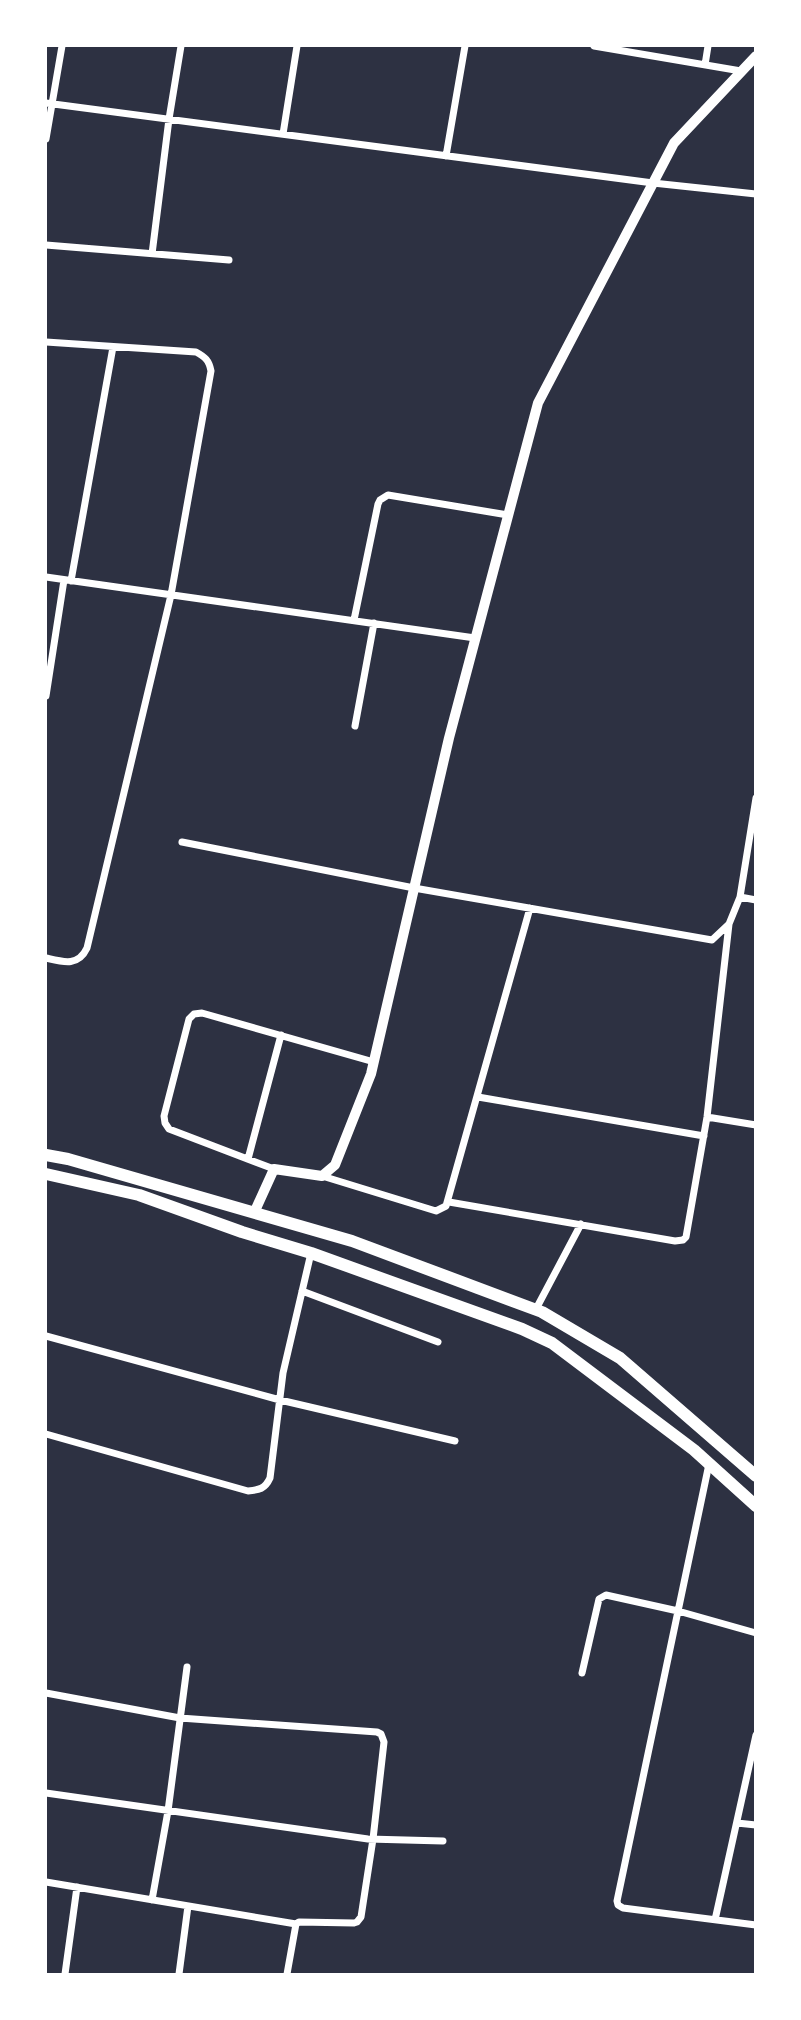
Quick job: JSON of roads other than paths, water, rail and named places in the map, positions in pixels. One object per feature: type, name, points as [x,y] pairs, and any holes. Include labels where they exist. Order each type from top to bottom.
[{"type":"main road","points":[[46,1155],[68,1158],[352,1241],[536,1309],[620,1358],[755,1476]]},
{"type":"main road","points":[[46,1174],[139,1195],[242,1232],[311,1253],[522,1329],[552,1343],[694,1450],[755,1506]]},
{"type":"street","points":[[46,139],[49,104],[62,46]]},
{"type":"street","points":[[152,254],[181,46]]},
{"type":"street","points":[[283,134],[297,46]]},
{"type":"street","points":[[446,156],[464,46]]},
{"type":"street","points":[[594,46],[741,71]]},
{"type":"street","points":[[705,65],[708,46]]},
{"type":"street","points":[[322,1176],[335,1165],[371,1074],[449,738],[538,403],[674,143],[755,56]]},
{"type":"street","points":[[49,104],[755,194]]},
{"type":"street","points":[[46,245],[229,260]]},
{"type":"street","points":[[46,342],[196,352],[206,357],[211,371],[171,595],[87,948],[77,961],[66,963],[46,958]]},
{"type":"street","points":[[46,696],[113,346]]},
{"type":"street","points":[[354,620],[378,504],[383,497],[387,495],[508,516]]},
{"type":"street","points":[[46,577],[475,638]]},
{"type":"street","points":[[355,726],[374,623]]},
{"type":"street","points":[[449,1202],[675,1241],[686,1237],[707,1117],[729,924],[740,897],[755,798]]},
{"type":"street","points":[[182,842],[414,888],[712,940],[729,924]]},
{"type":"street","points":[[740,897],[755,900]]},
{"type":"street","points":[[374,1062],[202,1013],[194,1014],[189,1019],[164,1116],[165,1123],[169,1129],[274,1169],[322,1176],[436,1211],[442,1210],[449,1202],[530,908]]},
{"type":"street","points":[[248,1159],[281,1035]]},
{"type":"street","points":[[478,1097],[704,1136]]},
{"type":"street","points":[[707,1117],[755,1125]]},
{"type":"street","points":[[254,1213],[274,1169]]},
{"type":"street","points":[[536,1309],[581,1224]]},
{"type":"street","points":[[46,1434],[248,1491],[267,1486],[283,1373],[311,1253]]},
{"type":"street","points":[[302,1291],[438,1342]]},
{"type":"street","points":[[46,1336],[280,1400],[455,1441]]},
{"type":"street","points":[[709,1464],[617,1901],[623,1908],[755,1925]]},
{"type":"street","points":[[582,1673],[599,1599],[606,1595],[678,1611],[755,1633]]},
{"type":"street","points":[[152,1900],[168,1811],[187,1667]]},
{"type":"street","points":[[46,1693],[180,1718],[377,1732],[381,1734],[384,1742],[373,1839],[359,1920],[354,1923],[296,1924],[46,1882]]},
{"type":"street","points":[[715,1920],[755,1735]]},
{"type":"street","points":[[46,1793],[373,1839],[443,1841]]},
{"type":"street","points":[[737,1823],[755,1825]]},
{"type":"street","points":[[65,1975],[77,1887]]},
{"type":"street","points":[[179,1975],[188,1906]]},
{"type":"street","points":[[287,1975],[296,1924]]}]
